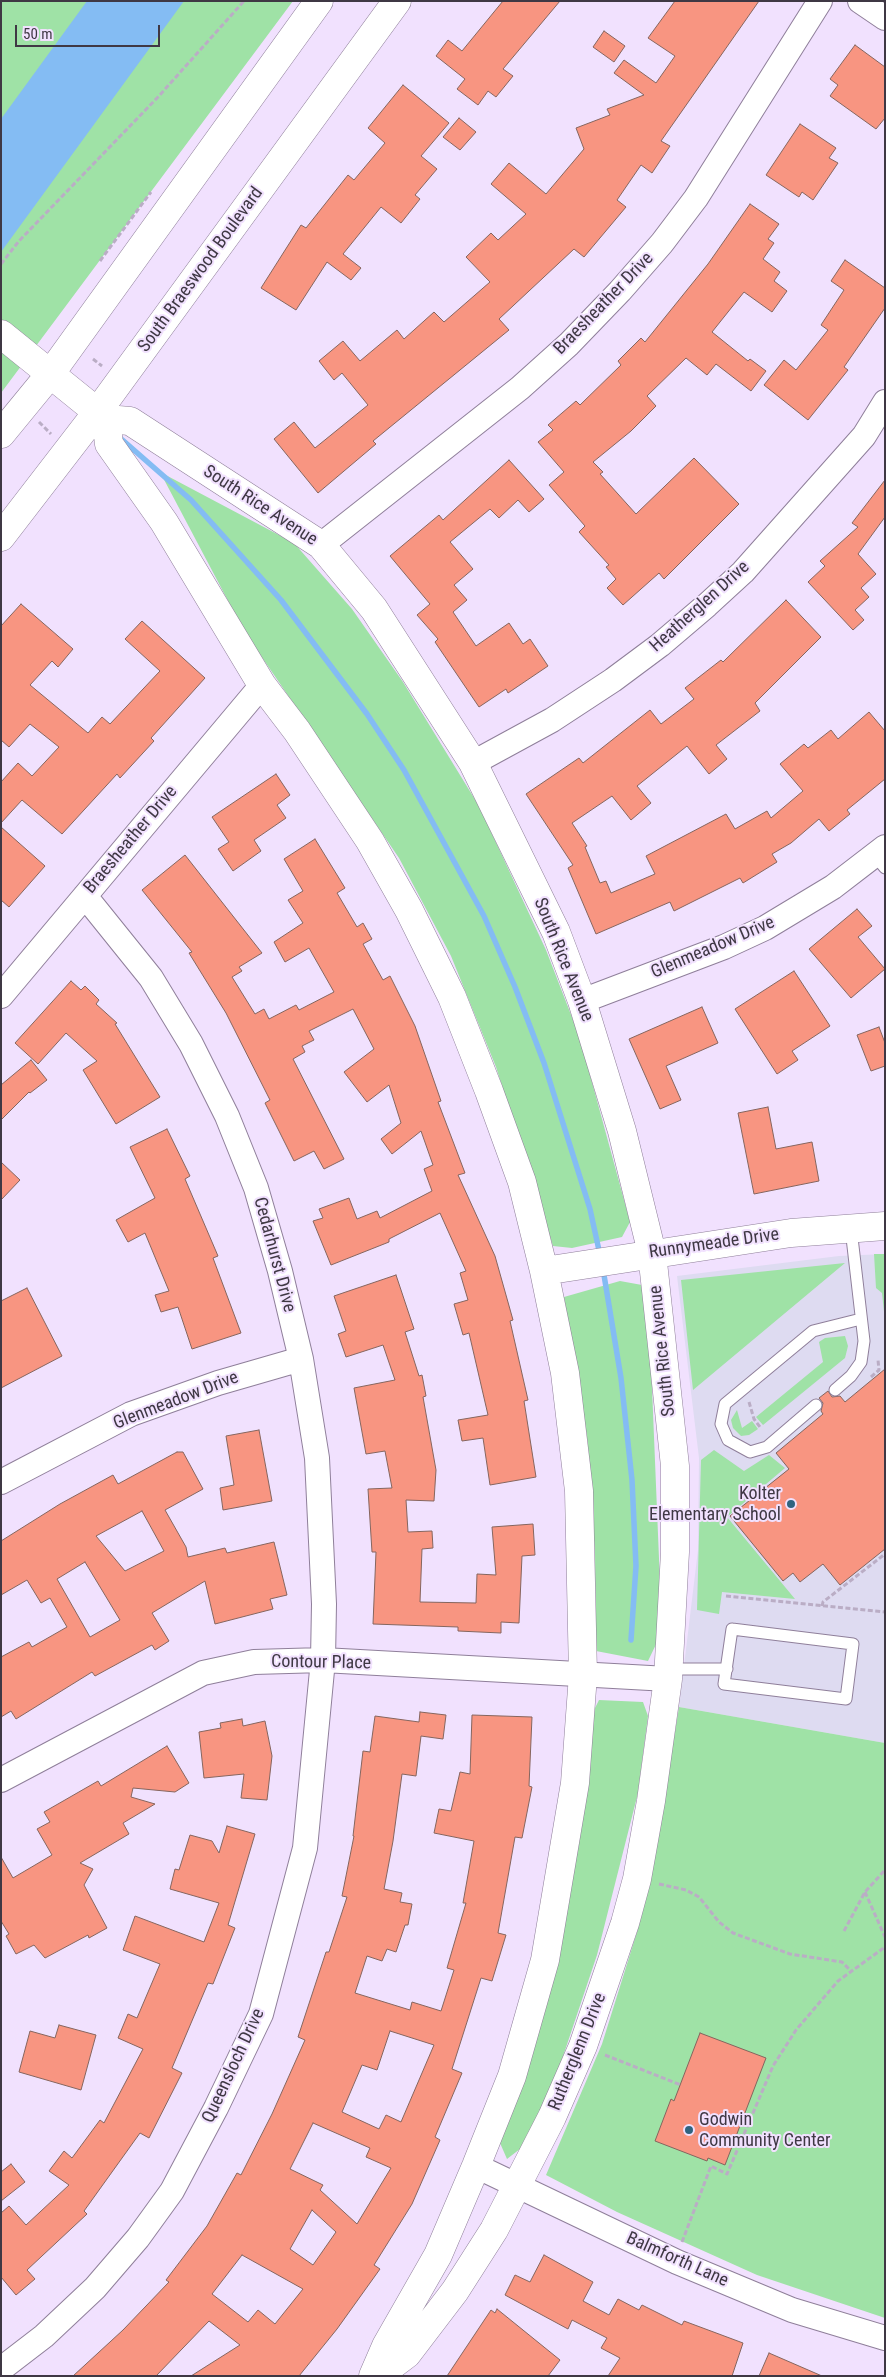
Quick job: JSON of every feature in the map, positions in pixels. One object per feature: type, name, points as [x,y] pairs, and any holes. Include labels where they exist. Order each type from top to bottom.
[{"type":"street","points":[[1,434],[51,373],[319,1]]},
{"type":"street","name":"South Braeswood Boulevard","points":[[1,537],[102,415],[397,1]]},
{"type":"street","name":"Braesheather Drive","points":[[321,545],[520,388],[569,344],[620,291],[662,243],[696,198],[820,1]]},
{"type":"street","points":[[860,1],[885,18]]},
{"type":"street","points":[[10,341],[102,415],[109,444],[168,530],[262,685],[297,731],[370,841],[409,910],[452,997],[490,1091],[522,1182],[544,1271],[564,1372],[579,1491],[583,1675],[575,1783],[546,1960],[512,2076],[476,2166],[438,2255],[386,2346],[374,2376]]},
{"type":"street","name":"Heatherglen Drive","points":[[473,763],[552,720],[614,680],[660,645],[707,605],[743,572],[864,436],[885,402]]},
{"type":"street","name":"South Rice Avenue","points":[[102,415],[130,422],[321,545],[374,609],[473,763],[552,924],[582,1001],[622,1131],[652,1253],[675,1466],[675,1552],[668,1679]]},
{"type":"street","name":"Braesheather Drive","points":[[1,996],[262,685]]},
{"type":"street","name":"Glenmeadow Drive","points":[[582,1001],[724,947],[765,928],[881,857]]},
{"type":"street","name":"Cedarhurst Drive","points":[[85,896],[151,978],[191,1044],[227,1116],[256,1188],[280,1271],[301,1359],[318,1467],[324,1604],[323,1660]]},
{"type":"street","name":"Runnymeade Drive","points":[[544,1271],[652,1253],[791,1234],[885,1226]]},
{"type":"street","name":"Glenmeadow Drive","points":[[1,1482],[130,1414],[218,1382],[301,1359]]},
{"type":"street","name":"Contour Place","points":[[1,1780],[203,1673],[254,1662],[323,1660],[668,1679]]},
{"type":"street","name":"Queensloch Drive","points":[[1,2369],[44,2336],[95,2288],[138,2238],[172,2191],[216,2108],[261,2014],[305,1848],[323,1660]]},
{"type":"street","name":"Rutherglenn Drive","points":[[378,2376],[407,2354],[455,2291],[494,2230],[552,2117],[583,2046],[625,1923],[637,1878],[651,1801],[668,1679]]},
{"type":"street","name":"Balmforth Lane","points":[[476,2166],[677,2262],[792,2310],[885,2338]]},
{"type":"lane","points":[[835,1390],[852,1376],[861,1362],[864,1341],[851,1229]]},
{"type":"lane","points":[[816,1405],[767,1447],[750,1452],[728,1440],[720,1424],[725,1404],[813,1331],[861,1319]]},
{"type":"lane","points":[[732,1629],[853,1644],[846,1699],[724,1684],[726,1669],[732,1629]]},
{"type":"lane","points":[[668,1679],[680,1669],[726,1669]]},
{"type":"path","points":[[1,264],[18,241],[158,97],[244,1]]},
{"type":"path","points":[[93,358],[105,368]]},
{"type":"path","points":[[37,420],[51,434]]},
{"type":"path","points":[[748,1400],[754,1420],[760,1427]]},
{"type":"path","points":[[822,1606],[823,1602],[885,1554]]},
{"type":"path","points":[[726,1596],[885,1612]]},
{"type":"path","points":[[844,1931],[865,1892],[885,1870]]},
{"type":"path","points":[[658,1884],[686,1890],[699,1897],[719,1922],[733,1932],[790,1954],[842,1962],[851,1971]]},
{"type":"path","points":[[865,1892],[885,1936]]},
{"type":"path","points":[[677,2262],[682,2242],[711,2166],[727,2174],[773,2066],[815,2006],[838,1981],[885,1947]]},
{"type":"path","points":[[583,2046],[681,2086]]},
{"type":"shaded area","name":"Kolter Elementary School","points":[[885,1254],[885,1743],[679,1707],[698,1550],[699,1458],[677,1276],[839,1256]]},
{"type":"green space","points":[[1,1],[293,1],[1,393]]},
{"type":"green space","points":[[160,472],[294,543],[352,609],[403,682],[479,806],[546,950],[580,1038],[630,1222],[622,1237],[572,1248],[553,1246],[496,1067],[451,956],[399,858],[244,631]]},
{"type":"green space","points":[[874,1254],[885,1254],[885,1321],[882,1293],[876,1288]]},
{"type":"green space","points":[[845,1263],[693,1390],[681,1280]]},
{"type":"green space","points":[[620,1281],[642,1285],[650,1339],[662,1632],[648,1661],[596,1651],[595,1555],[587,1437],[564,1297]]},
{"type":"green space","points":[[845,1336],[848,1346],[845,1358],[763,1425],[756,1417],[823,1362],[819,1342],[825,1338]]},
{"type":"green space","points":[[737,1410],[742,1428],[752,1421],[758,1429],[749,1435],[741,1436],[733,1428],[731,1420]]},
{"type":"green space","points":[[714,1450],[744,1471],[769,1455],[785,1468],[727,1517],[795,1599],[722,1592],[719,1614],[697,1610],[701,1460]]},
{"type":"green space","points":[[599,1700],[643,1702],[648,1716],[638,1793],[597,1955],[548,2101],[529,2142],[507,2159],[500,2143],[548,1984],[594,1710]]},
{"type":"green space","points":[[679,1707],[885,1743],[885,2318],[757,2275],[617,2212],[546,2175],[602,2044],[637,1932],[655,1855]]},
{"type":"water","points":[[87,1],[184,1],[1,252],[1,119]]},
{"type":"building","points":[[503,1],[560,1],[503,69],[513,76],[496,97],[488,91],[478,105],[457,89],[465,79],[436,56],[448,40],[462,51]]},
{"type":"building","points":[[675,1],[759,1],[661,141],[670,146],[652,173],[641,165],[617,200],[626,207],[584,257],[574,249],[499,319],[509,330],[373,441],[376,444],[318,493],[274,439],[294,422],[315,448],[368,405],[342,373],[334,380],[319,361],[343,341],[360,361],[397,330],[404,339],[434,312],[444,322],[490,282],[466,257],[491,233],[498,240],[526,214],[491,184],[509,163],[546,194],[584,149],[576,128],[610,115],[607,109],[644,95],[614,73],[624,60],[656,83],[675,56],[648,38]]},
{"type":"building","points":[[604,31],[625,46],[614,62],[593,47]]},
{"type":"building","points":[[855,45],[885,67],[885,118],[876,129],[830,96],[838,85],[830,79]]},
{"type":"building","points":[[403,85],[449,123],[421,156],[437,169],[415,195],[420,199],[401,223],[381,207],[343,254],[361,268],[351,280],[327,262],[296,310],[261,288],[301,225],[306,228],[348,175],[354,180],[385,143],[368,128]]},
{"type":"building","points":[[459,118],[476,132],[460,150],[443,137]]},
{"type":"building","points":[[800,124],[836,148],[829,158],[838,163],[813,200],[802,192],[799,197],[766,175]]},
{"type":"building","points":[[750,204],[779,224],[768,239],[774,243],[763,259],[780,272],[774,281],[787,291],[772,312],[744,292],[712,332],[748,361],[750,359],[766,371],[751,391],[716,364],[707,375],[686,358],[647,396],[656,406],[631,431],[593,462],[603,472],[600,474],[636,514],[694,458],[739,504],[664,579],[659,573],[623,605],[607,588],[616,579],[606,567],[609,565],[579,532],[585,526],[549,485],[564,472],[538,442],[553,430],[548,425],[576,401],[580,405],[621,365],[618,361],[641,338],[645,342],[708,264]]},
{"type":"building","points":[[845,260],[885,288],[885,308],[844,367],[848,370],[808,420],[764,385],[784,360],[796,370],[828,330],[821,325],[844,290],[831,281]]},
{"type":"building","points":[[509,460],[544,499],[529,512],[518,500],[499,518],[490,509],[450,542],[473,569],[454,585],[467,600],[453,612],[476,646],[509,623],[523,644],[530,639],[548,666],[508,693],[506,689],[479,707],[435,642],[438,639],[417,615],[430,604],[390,556],[439,515],[443,520]]},
{"type":"building","points":[[885,480],[885,517],[858,554],[876,574],[861,588],[869,597],[855,610],[864,620],[853,630],[808,582],[825,566],[820,561],[858,527],[852,523]]},
{"type":"building","points":[[786,600],[821,637],[755,703],[760,711],[716,745],[727,759],[709,774],[687,746],[637,786],[651,803],[631,820],[612,796],[572,823],[587,846],[585,847],[600,883],[606,881],[611,893],[655,874],[646,856],[726,814],[735,829],[767,811],[771,818],[803,791],[780,764],[804,744],[808,748],[831,730],[838,739],[869,712],[885,731],[885,779],[847,810],[850,814],[829,831],[819,819],[791,843],[772,854],[777,862],[743,883],[740,878],[674,911],[670,902],[596,934],[568,868],[573,865],[526,794],[579,758],[583,763],[650,710],[661,724],[694,699],[685,688],[721,660],[723,662]]},
{"type":"building","points":[[21,604],[73,649],[58,667],[52,661],[30,685],[88,733],[102,717],[110,724],[160,671],[125,639],[142,621],[205,678],[151,738],[154,741],[120,778],[117,774],[62,834],[22,800],[1,823],[1,782],[18,763],[32,776],[59,747],[30,724],[9,747],[1,740],[1,626]]},
{"type":"building","points":[[276,774],[290,795],[277,805],[286,818],[254,840],[261,851],[233,871],[218,849],[229,842],[212,817]]},
{"type":"building","points":[[1,827],[45,866],[9,907],[1,900]]},
{"type":"building","points":[[315,839],[345,888],[337,893],[357,927],[363,923],[372,939],[363,944],[383,980],[390,976],[415,1026],[441,1101],[438,1102],[465,1173],[458,1175],[495,1256],[513,1320],[510,1321],[528,1400],[524,1401],[536,1477],[490,1485],[483,1438],[462,1441],[458,1420],[488,1415],[469,1333],[463,1335],[454,1304],[468,1300],[460,1273],[466,1271],[440,1213],[389,1239],[389,1242],[331,1265],[313,1221],[323,1218],[319,1209],[349,1198],[357,1219],[377,1211],[380,1218],[432,1191],[424,1169],[433,1165],[421,1131],[392,1154],[381,1139],[401,1123],[389,1085],[367,1102],[344,1072],[374,1049],[353,1009],[309,1031],[314,1040],[302,1046],[305,1052],[293,1059],[344,1159],[324,1169],[314,1151],[294,1161],[265,1103],[270,1100],[226,1013],[189,953],[192,952],[142,890],[185,855],[262,953],[239,967],[242,971],[232,977],[255,1014],[264,1009],[269,1019],[296,1005],[299,1010],[334,992],[309,948],[285,962],[274,942],[303,923],[288,900],[303,891],[284,859]]},
{"type":"building","points":[[857,909],[872,926],[858,937],[885,969],[851,998],[809,949]]},
{"type":"building","points":[[794,971],[830,1026],[792,1051],[798,1060],[777,1074],[735,1009]]},
{"type":"building","points":[[71,981],[81,990],[85,986],[99,1000],[96,1004],[117,1023],[115,1024],[160,1097],[116,1124],[83,1070],[97,1061],[66,1033],[38,1064],[15,1043]]},
{"type":"building","points":[[702,1007],[718,1043],[666,1066],[681,1100],[660,1109],[629,1039]]},
{"type":"building","points":[[879,1027],[885,1043],[885,1066],[871,1071],[857,1035]]},
{"type":"building","points":[[31,1060],[47,1080],[29,1092],[1,1120],[1,1085]]},
{"type":"building","points":[[768,1107],[776,1149],[812,1142],[819,1181],[754,1194],[738,1113]]},
{"type":"building","points":[[167,1129],[190,1176],[185,1179],[218,1256],[213,1258],[241,1333],[192,1349],[178,1307],[161,1312],[155,1295],[169,1291],[145,1233],[128,1242],[116,1220],[155,1198],[130,1147]]},
{"type":"building","points":[[1,1162],[20,1180],[1,1200]]},
{"type":"building","points":[[396,1275],[414,1329],[405,1332],[419,1376],[422,1375],[426,1396],[423,1397],[436,1470],[434,1501],[406,1500],[408,1532],[432,1531],[433,1548],[422,1549],[420,1602],[476,1603],[477,1574],[496,1575],[492,1527],[533,1524],[535,1555],[522,1556],[519,1623],[501,1622],[501,1633],[458,1631],[458,1627],[373,1624],[376,1552],[372,1552],[368,1489],[392,1488],[385,1451],[366,1454],[354,1388],[395,1380],[383,1345],[346,1357],[338,1334],[346,1331],[334,1296]]},
{"type":"building","points":[[27,1288],[62,1356],[1,1388],[1,1301]]},
{"type":"building","points":[[885,1369],[885,1549],[840,1585],[823,1564],[800,1582],[793,1573],[783,1581],[730,1516],[789,1469],[776,1453],[823,1414],[821,1411],[823,1403],[819,1398],[828,1391],[832,1397],[840,1396],[845,1402]]},
{"type":"building","points":[[259,1430],[272,1501],[223,1510],[220,1488],[234,1485],[226,1436]]},
{"type":"building","points":[[177,1452],[183,1452],[203,1489],[165,1510],[186,1547],[188,1557],[225,1548],[227,1553],[274,1542],[287,1595],[270,1599],[273,1609],[215,1624],[205,1581],[152,1613],[169,1641],[155,1650],[152,1645],[95,1676],[92,1672],[16,1719],[11,1711],[1,1717],[1,1657],[29,1642],[32,1647],[67,1627],[50,1598],[41,1603],[27,1580],[1,1595],[1,1541],[60,1504],[113,1475],[118,1484]],"holes":[[[142,1511],[164,1551],[125,1571],[96,1536]],[[85,1562],[120,1620],[90,1637],[57,1579]]]},
{"type":"building","points":[[420,1712],[446,1715],[443,1739],[421,1736],[416,1776],[402,1774],[384,1889],[402,1893],[400,1902],[412,1904],[408,1925],[405,1925],[396,1952],[387,1949],[382,1961],[367,1956],[355,1993],[410,2010],[412,2002],[441,2011],[454,1970],[447,1968],[466,1903],[463,1903],[474,1841],[434,1833],[439,1809],[451,1811],[460,1772],[470,1774],[472,1715],[532,1717],[529,1786],[532,1787],[522,1838],[515,1837],[498,1933],[506,1935],[492,1981],[481,1978],[452,2069],[462,2073],[435,2137],[440,2140],[412,2204],[374,2265],[380,2269],[337,2329],[299,2376],[191,2376],[240,2345],[209,2321],[156,2376],[73,2376],[123,2330],[169,2282],[166,2280],[207,2226],[237,2173],[241,2175],[272,2114],[305,2040],[298,2037],[326,1952],[329,1952],[347,1897],[342,1896],[354,1836],[363,1751],[370,1752],[375,1716],[419,1722]],"holes":[[[390,2031],[434,2045],[401,2122],[386,2115],[379,2129],[342,2112],[362,2065],[377,2070]],[[313,2123],[370,2148],[366,2157],[391,2168],[357,2224],[320,2190],[323,2185],[290,2169]],[[312,2210],[336,2232],[313,2265],[290,2249]],[[242,2255],[303,2289],[275,2324],[258,2310],[248,2322],[212,2294]]]},
{"type":"building","points":[[242,1719],[243,1726],[265,1721],[272,1756],[267,1800],[241,1798],[244,1774],[204,1778],[199,1732],[221,1728],[220,1723]]},
{"type":"building","points":[[167,1746],[189,1783],[175,1792],[133,1788],[131,1797],[155,1804],[123,1823],[129,1834],[80,1863],[93,1869],[84,1885],[107,1928],[89,1938],[88,1935],[45,1958],[34,1945],[16,1954],[6,1936],[9,1934],[1,1921],[1,1857],[13,1878],[52,1855],[37,1829],[50,1822],[44,1812],[98,1781],[101,1786]]},
{"type":"building","points":[[227,1826],[255,1834],[228,1925],[235,1928],[213,1984],[208,1983],[172,2068],[182,2073],[149,2138],[140,2133],[84,2211],[87,2214],[27,2270],[35,2279],[16,2295],[1,2277],[1,2213],[9,2206],[26,2225],[69,2185],[49,2171],[64,2151],[72,2158],[100,2120],[104,2123],[143,2049],[118,2038],[128,2014],[137,2018],[160,1964],[123,1950],[135,1916],[204,1942],[219,1903],[170,1889],[175,1869],[179,1870],[190,1835],[212,1841],[219,1853]]},
{"type":"building","points":[[59,2025],[96,2035],[81,2090],[19,2072],[30,2031],[55,2038]]},
{"type":"building","points":[[700,2033],[766,2058],[725,2165],[708,2158],[707,2161],[655,2141],[671,2099],[674,2101]]},
{"type":"building","points":[[11,2164],[25,2182],[1,2201],[1,2172]]},
{"type":"building","points":[[544,2255],[593,2282],[583,2301],[609,2315],[618,2299],[639,2310],[642,2305],[682,2325],[684,2321],[743,2343],[732,2376],[608,2376],[620,2358],[601,2348],[607,2338],[572,2320],[568,2329],[505,2295],[515,2275],[530,2282]]},
{"type":"building","points":[[497,2309],[560,2360],[548,2376],[447,2376],[491,2310],[495,2313]]},
{"type":"building","points":[[769,2353],[822,2376],[759,2376]]},
{"type":"waterway","points":[[119,437],[191,500],[281,600],[367,714],[404,770],[484,916],[515,987],[544,1063],[590,1209],[600,1255]]},
{"type":"waterway","points":[[603,1269],[621,1378],[632,1480],[636,1566],[631,1640]]},
{"type":"place","name":"Kolter Elementary School","points":[[791,1504]]},
{"type":"place","name":"Godwin Community Center","points":[[689,2130]]}]
